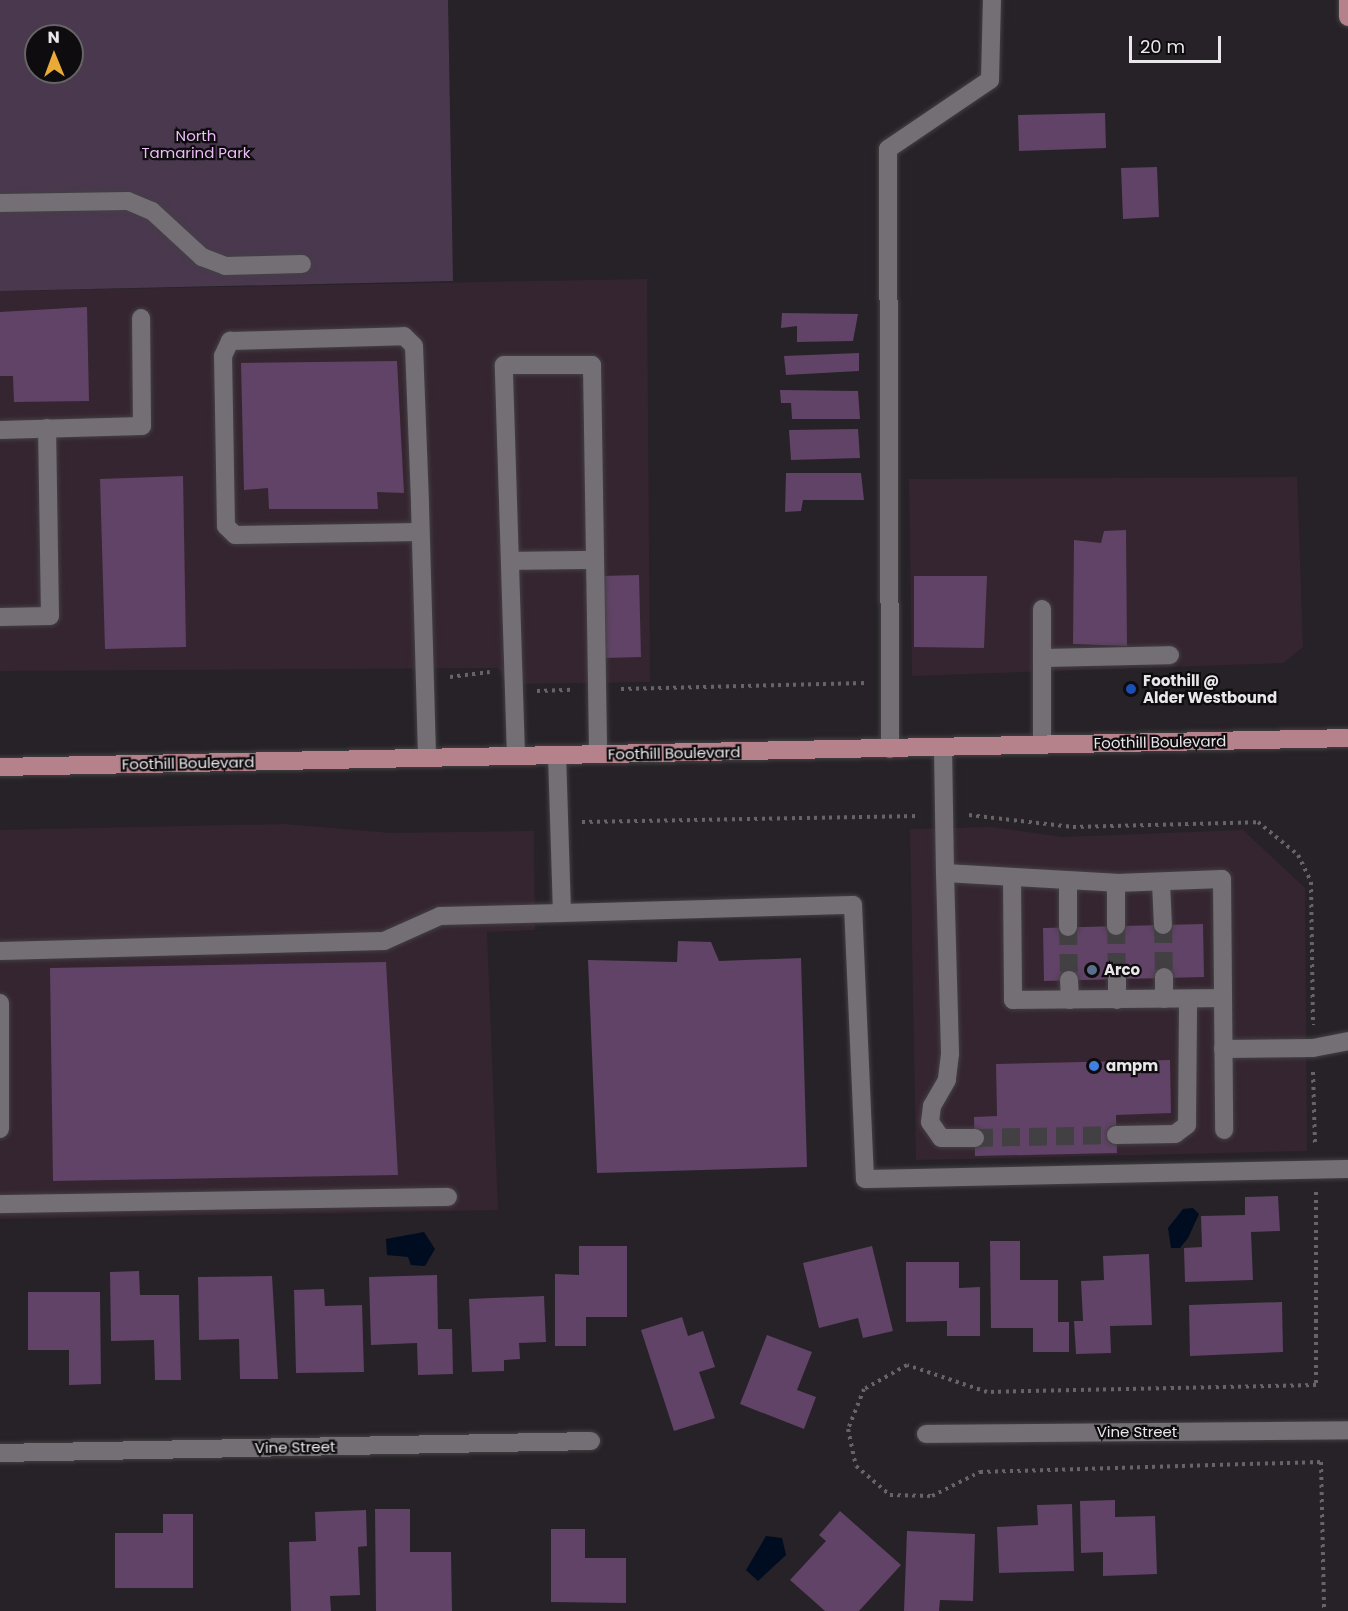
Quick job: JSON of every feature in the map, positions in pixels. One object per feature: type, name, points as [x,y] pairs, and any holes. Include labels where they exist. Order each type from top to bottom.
[{"type":"main road","points":[[1348,0],[1348,17]]},
{"type":"main road","name":"Foothill Boulevard","points":[[0,767],[1348,738]]},
{"type":"street","points":[[890,749],[888,148],[990,80],[992,0]]},
{"type":"street","points":[[0,203],[128,201],[152,211],[202,257],[225,266],[302,264]]},
{"type":"street","points":[[0,430],[142,426],[141,318]]},
{"type":"street","points":[[420,532],[235,535],[226,526],[223,356],[230,341],[404,336],[414,346],[420,532],[427,758]]},
{"type":"street","points":[[516,756],[504,365],[591,365],[598,754]]},
{"type":"street","points":[[0,617],[50,616],[47,428]]},
{"type":"street","points":[[510,561],[595,560]]},
{"type":"street","points":[[1042,609],[1042,744]]},
{"type":"street","points":[[1042,658],[1170,656]]},
{"type":"street","points":[[943,747],[950,1054],[947,1080],[932,1106],[930,1122],[941,1138],[975,1138]]},
{"type":"street","points":[[556,755],[562,913]]},
{"type":"street","points":[[945,873],[1012,879],[1116,883],[1222,879],[1224,1130]]},
{"type":"street","points":[[1012,879],[1013,1000],[1222,998]]},
{"type":"street","points":[[1068,881],[1068,927]]},
{"type":"street","points":[[1116,883],[1116,926]]},
{"type":"street","points":[[1161,883],[1163,925]]},
{"type":"street","points":[[0,951],[384,941],[440,916],[853,905],[865,1179],[1348,1169]]},
{"type":"street","points":[[1164,977],[1164,999]]},
{"type":"street","points":[[1117,979],[1118,1000]]},
{"type":"street","points":[[1069,980],[1070,1000]]},
{"type":"street","points":[[1116,1135],[1175,1134],[1187,1125],[1188,999]]},
{"type":"street","points":[[0,1003],[0,1129]]},
{"type":"street","points":[[1223,1048],[1313,1048],[1348,1041]]},
{"type":"street","points":[[0,1204],[448,1197]]},
{"type":"street","name":"Vine Street","points":[[926,1434],[1348,1431]]},
{"type":"street","name":"Vine Street","points":[[0,1453],[591,1441]]},
{"type":"path","points":[[450,677],[495,672],[506,691],[890,683]]},
{"type":"shaded area","points":[[647,279],[650,682],[507,684],[498,668],[0,671],[0,291]]},
{"type":"shaded area","points":[[1297,477],[1303,647],[1283,663],[912,676],[909,479]]},
{"type":"shaded area","points":[[285,824],[391,833],[534,831],[535,930],[487,932],[498,1210],[0,1219],[0,830]]},
{"type":"shaded area","points":[[992,827],[1063,837],[1243,830],[1305,888],[1307,1151],[916,1160],[910,829]]},
{"type":"green space","name":"North Tamarind Park","points":[[0,0],[448,0],[453,281],[0,291]]},
{"type":"water","points":[[1193,1208],[1199,1214],[1188,1238],[1180,1248],[1171,1248],[1168,1228],[1183,1209]]},
{"type":"water","points":[[424,1232],[435,1249],[425,1266],[411,1265],[408,1257],[387,1255],[386,1239]]},
{"type":"water","points":[[766,1536],[782,1538],[786,1555],[758,1581],[746,1570]]},
{"type":"building","points":[[1105,113],[1106,148],[1019,151],[1018,115]]},
{"type":"building","points":[[1157,167],[1159,217],[1123,219],[1121,168]]},
{"type":"building","points":[[87,307],[89,401],[14,402],[13,376],[0,376],[0,312]]},
{"type":"building","points":[[782,313],[858,314],[853,341],[797,342],[797,326],[781,328]]},
{"type":"building","points":[[859,353],[859,371],[786,375],[784,356]]},
{"type":"building","points":[[397,361],[404,493],[377,492],[378,509],[269,509],[268,488],[244,490],[241,363]]},
{"type":"building","points":[[780,390],[858,391],[860,419],[792,419],[791,403],[781,403]]},
{"type":"building","points":[[858,429],[860,458],[791,460],[789,430]]},
{"type":"building","points":[[786,473],[861,473],[864,500],[803,500],[801,511],[785,512]]},
{"type":"building","points":[[183,476],[186,647],[105,649],[100,479]]},
{"type":"building","points":[[1126,530],[1127,646],[1073,644],[1074,540],[1101,543],[1104,531]]},
{"type":"building","points":[[639,575],[641,657],[605,658],[603,576]]},
{"type":"building","points":[[914,576],[987,576],[984,648],[914,647]]},
{"type":"building","points":[[1203,924],[1204,977],[1044,981],[1043,928]]},
{"type":"building","points":[[678,941],[711,942],[719,961],[801,958],[807,1167],[597,1173],[588,960],[677,962]]},
{"type":"building","points":[[386,962],[398,1175],[53,1181],[50,968]]},
{"type":"building","points":[[1170,1060],[1171,1113],[1116,1115],[1117,1153],[975,1156],[974,1117],[997,1116],[996,1064]]},
{"type":"building","points":[[1278,1196],[1280,1231],[1251,1232],[1253,1280],[1185,1282],[1184,1248],[1202,1247],[1201,1216],[1245,1215],[1245,1197]]},
{"type":"building","points":[[990,1241],[1020,1241],[1020,1280],[1058,1280],[1058,1322],[1069,1322],[1069,1352],[1033,1352],[1033,1328],[991,1328]]},
{"type":"building","points":[[579,1246],[627,1246],[627,1317],[586,1317],[586,1346],[555,1346],[555,1274],[579,1275]]},
{"type":"building","points":[[872,1246],[893,1331],[863,1338],[858,1318],[819,1328],[803,1263]]},
{"type":"building","points":[[1149,1254],[1152,1325],[1110,1326],[1111,1353],[1076,1354],[1074,1321],[1083,1321],[1081,1281],[1104,1280],[1103,1256]]},
{"type":"building","points":[[906,1262],[959,1262],[959,1288],[980,1287],[980,1336],[947,1336],[947,1321],[906,1322]]},
{"type":"building","points":[[139,1271],[140,1295],[179,1295],[181,1380],[155,1380],[154,1340],[111,1341],[110,1272]]},
{"type":"building","points":[[437,1275],[438,1329],[452,1329],[453,1374],[418,1375],[417,1343],[371,1345],[369,1277]]},
{"type":"building","points":[[272,1276],[278,1379],[240,1379],[239,1339],[199,1340],[198,1277]]},
{"type":"building","points":[[324,1289],[325,1306],[362,1305],[364,1372],[296,1373],[294,1290]]},
{"type":"building","points":[[28,1292],[100,1292],[101,1384],[69,1385],[69,1350],[28,1350]]},
{"type":"building","points":[[544,1296],[546,1342],[519,1343],[520,1359],[504,1360],[504,1371],[472,1372],[469,1299]]},
{"type":"building","points":[[1282,1302],[1283,1352],[1190,1356],[1189,1305]]},
{"type":"building","points":[[682,1317],[688,1336],[703,1331],[715,1367],[699,1372],[715,1418],[674,1431],[641,1330]]},
{"type":"building","points":[[767,1335],[812,1352],[797,1390],[816,1397],[804,1429],[740,1404]]},
{"type":"building","points":[[1115,1500],[1115,1517],[1155,1516],[1157,1574],[1103,1576],[1103,1552],[1081,1553],[1080,1501]]},
{"type":"building","points":[[1072,1504],[1074,1571],[999,1573],[997,1527],[1038,1525],[1037,1505]]},
{"type":"building","points":[[375,1509],[410,1509],[410,1552],[451,1552],[452,1611],[376,1611]]},
{"type":"building","points":[[366,1510],[367,1546],[358,1547],[360,1595],[330,1596],[331,1611],[291,1611],[289,1542],[316,1541],[315,1512]]},
{"type":"building","points":[[840,1511],[901,1565],[859,1611],[825,1611],[790,1580],[826,1541],[819,1535]]},
{"type":"building","points":[[163,1514],[193,1514],[193,1588],[115,1588],[115,1533],[163,1533]]},
{"type":"building","points":[[551,1529],[585,1529],[585,1558],[626,1558],[626,1603],[551,1602]]},
{"type":"building","points":[[907,1531],[975,1534],[973,1601],[940,1600],[939,1611],[904,1611]]},
{"type":"tunnel","points":[[1163,925],[1164,977]]},
{"type":"tunnel","points":[[1116,926],[1117,979]]},
{"type":"tunnel","points":[[1068,927],[1069,980]]},
{"type":"tunnel","points":[[975,1138],[1116,1135]]},
{"type":"place","name":"Foothill @ Alder Westbound","points":[[1131,689]]},
{"type":"place","name":"Arco","points":[[1092,970]]},
{"type":"place","name":"ampm","points":[[1094,1066]]}]
